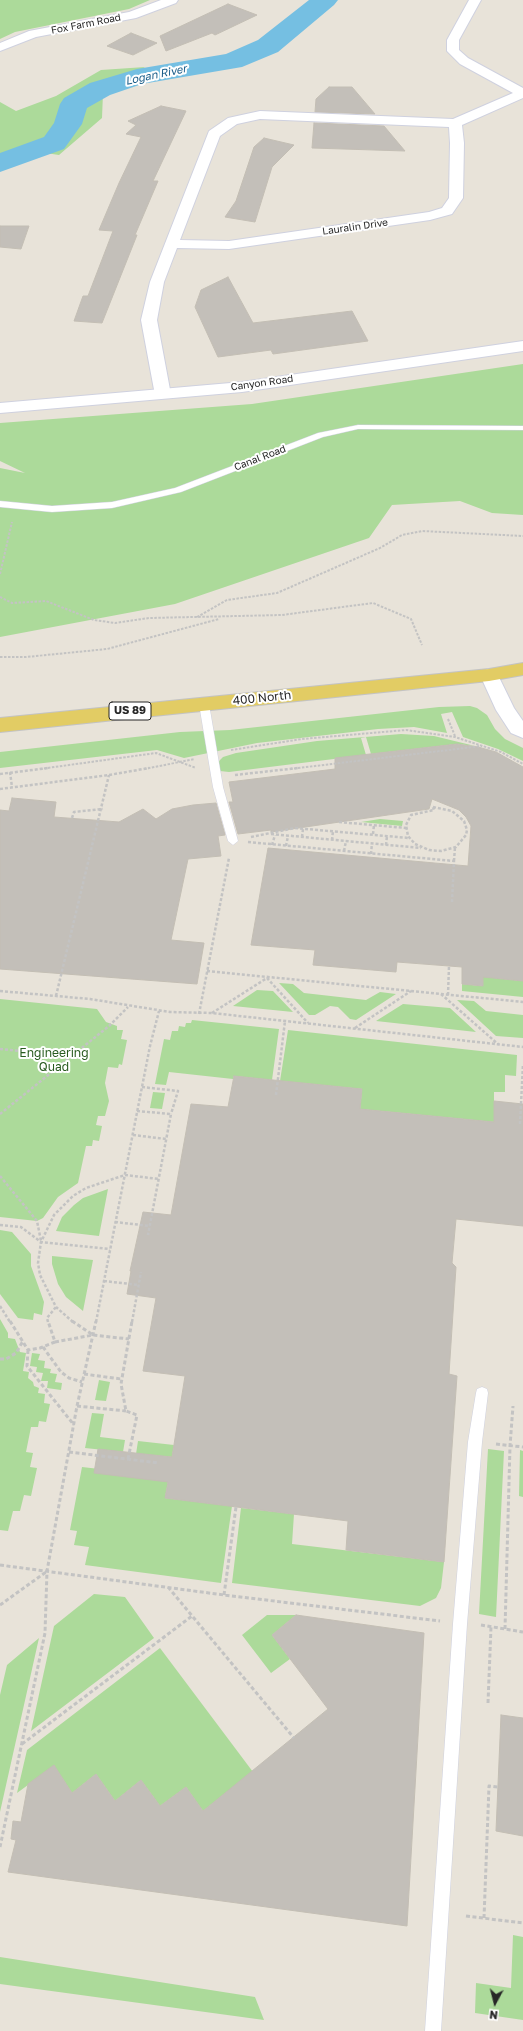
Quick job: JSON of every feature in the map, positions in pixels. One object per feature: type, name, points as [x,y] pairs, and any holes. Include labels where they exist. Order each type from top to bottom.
[{"type":"main road","name":"400 North","points":[[0,725],[489,675],[523,669]]},
{"type":"street","name":"Fox Farm Road","points":[[0,47],[33,34],[132,15],[172,0]]},
{"type":"street","points":[[475,0],[453,40],[453,51],[464,60],[523,93]]},
{"type":"street","points":[[163,395],[149,320],[158,282],[214,134],[233,121],[260,115],[455,123],[523,93]]},
{"type":"street","name":"Lauralin Drive","points":[[172,244],[229,245],[430,216],[447,211],[456,198],[457,143],[455,123]]},
{"type":"street","name":"Canyon Road","points":[[0,408],[242,387],[523,346]]},
{"type":"street","points":[[489,675],[505,710],[518,728],[523,731]]},
{"type":"lane","name":"Canal Road","points":[[0,504],[52,509],[112,505],[178,490],[321,435],[358,427],[523,428]]},
{"type":"lane","points":[[204,704],[217,777],[233,841]]},
{"type":"lane","points":[[433,2031],[460,1624],[475,1442],[482,1393]]},
{"type":"path","points":[[0,574],[16,506]]},
{"type":"path","points":[[196,618],[227,600],[277,593],[380,548],[402,535],[422,531],[523,536]]},
{"type":"path","points":[[0,598],[12,603],[46,601],[94,620],[115,623],[149,618],[223,618],[282,615],[373,603],[411,619],[422,645]]},
{"type":"path","points":[[0,657],[26,657],[107,648],[223,618]]},
{"type":"path","points":[[448,719],[455,737]]},
{"type":"path","points":[[0,789],[110,775],[267,744],[367,732],[406,730],[455,737],[501,752],[523,764]]},
{"type":"path","points":[[0,774],[156,753],[217,777],[483,746]]},
{"type":"path","points":[[10,772],[12,787]]},
{"type":"path","points":[[56,996],[110,775]]},
{"type":"path","points":[[267,834],[372,843],[437,851],[455,847],[463,840],[467,830],[463,819],[450,810],[433,807],[434,810],[413,814],[408,820],[406,828],[409,838],[415,844],[425,849]]},
{"type":"path","points":[[72,818],[74,812],[102,809]]},
{"type":"path","points":[[339,822],[406,828]]},
{"type":"path","points":[[373,834],[374,825]]},
{"type":"path","points":[[233,841],[295,828],[409,838]]},
{"type":"path","points":[[302,837],[303,829]]},
{"type":"path","points":[[332,840],[333,831]]},
{"type":"path","points":[[272,845],[275,835]]},
{"type":"path","points":[[286,846],[288,836]]},
{"type":"path","points":[[386,845],[387,836]]},
{"type":"path","points":[[233,841],[454,861]]},
{"type":"path","points":[[198,1014],[233,841]]},
{"type":"path","points":[[344,851],[346,841]]},
{"type":"path","points":[[371,854],[372,843]]},
{"type":"path","points":[[452,902],[455,847]]},
{"type":"path","points":[[448,994],[449,966]]},
{"type":"path","points":[[207,971],[523,1002]]},
{"type":"path","points":[[212,1013],[267,978]]},
{"type":"path","points":[[267,978],[309,1024]]},
{"type":"path","points":[[355,1028],[412,990]]},
{"type":"path","points":[[0,991],[90,999],[128,1007],[159,1011],[198,1014],[212,1013],[523,1047]]},
{"type":"path","points":[[441,994],[500,1045]]},
{"type":"path","points":[[0,1114],[109,1026],[128,1007]]},
{"type":"path","points":[[0,1847],[45,1634],[47,1571],[70,1452],[77,1406],[104,1281],[150,1046],[159,1011]]},
{"type":"path","points":[[276,1095],[285,1021]]},
{"type":"path","points":[[0,1049],[72,1056]]},
{"type":"path","points":[[520,1124],[523,1064]]},
{"type":"path","points":[[142,1087],[178,1091],[176,1102],[171,1114],[148,1235]]},
{"type":"path","points":[[137,1111],[171,1114]]},
{"type":"path","points":[[133,1135],[166,1139]]},
{"type":"path","points":[[93,1335],[74,1323],[56,1307],[45,1288],[40,1276],[38,1263],[41,1242],[54,1215],[73,1196],[102,1181],[125,1175],[159,1179]]},
{"type":"path","points":[[0,1176],[37,1221],[41,1242]]},
{"type":"path","points":[[115,1222],[150,1226]]},
{"type":"path","points":[[0,1224],[21,1227],[41,1242],[110,1250]]},
{"type":"path","points":[[126,1411],[121,1379],[141,1272]]},
{"type":"path","points":[[104,1281],[139,1285]]},
{"type":"path","points":[[0,1306],[28,1350],[27,1366],[74,1425]]},
{"type":"path","points":[[55,1342],[47,1318],[56,1307]]},
{"type":"path","points":[[28,1350],[43,1347],[55,1342],[93,1335],[129,1339]]},
{"type":"path","points":[[0,1359],[6,1359],[16,1353],[23,1341]]},
{"type":"path","points":[[43,1347],[50,1359],[61,1372],[69,1378],[82,1382]]},
{"type":"path","points":[[84,1374],[121,1379]]},
{"type":"path","points":[[77,1406],[126,1411],[137,1415],[128,1459]]},
{"type":"path","points":[[506,1629],[510,1446],[513,1406]]},
{"type":"path","points":[[475,1442],[523,1447]]},
{"type":"path","points":[[70,1452],[159,1463]]},
{"type":"path","points":[[224,1595],[236,1507]]},
{"type":"path","points":[[0,1565],[224,1595],[426,1619]]},
{"type":"path","points":[[0,1605],[47,1571]]},
{"type":"path","points":[[168,1587],[294,1738]]},
{"type":"path","points":[[22,1744],[192,1616]]},
{"type":"path","points":[[488,1702],[491,1627]]},
{"type":"path","points":[[484,1918],[489,1786],[498,1787]]},
{"type":"path","points":[[466,1916],[523,1923]]},
{"type":"green space","points":[[0,0],[150,0],[129,9],[15,32],[0,39]]},
{"type":"green space","points":[[145,67],[103,93],[102,118],[59,155],[25,150],[0,157],[0,102],[16,111],[56,96],[101,70]]},
{"type":"green space","points":[[523,364],[523,515],[492,513],[460,501],[392,505],[369,538],[175,604],[0,637],[0,468],[25,473],[0,461],[0,423],[252,404]]},
{"type":"green space","points":[[470,706],[477,708],[487,715],[495,729],[505,739],[523,748],[523,761],[498,749],[463,737],[452,712],[441,714],[447,733],[414,727],[378,729],[257,743],[184,758],[157,750],[0,768],[0,752],[180,732],[230,730],[439,707]]},
{"type":"green space","points":[[401,734],[434,736],[475,746],[457,744],[371,754],[366,737],[361,738],[366,755],[229,772],[220,771],[218,763],[223,757],[236,753],[317,741]]},
{"type":"green space","points":[[380,819],[403,821],[402,826],[361,822]]},
{"type":"green space","points":[[483,973],[495,978],[523,981],[523,997],[462,991],[462,984],[482,986]]},
{"type":"green space","points":[[279,983],[293,984],[304,993],[366,1000],[380,992],[396,994],[356,1020],[350,1019],[338,1007],[330,1006],[315,1015],[309,1015]]},
{"type":"green space","points":[[257,990],[273,991],[293,1012],[233,1006]]},
{"type":"green space","name":"Engineering Quad","points":[[0,999],[97,1009],[106,1022],[117,1026],[117,1030],[123,1030],[121,1039],[127,1040],[122,1065],[119,1064],[118,1068],[108,1067],[105,1083],[109,1101],[105,1116],[98,1116],[96,1125],[102,1126],[99,1141],[93,1140],[92,1146],[86,1146],[78,1183],[58,1197],[43,1218],[37,1221],[0,1217]]},
{"type":"green space","points":[[457,1000],[474,1001],[486,1011],[523,1015],[523,1038],[496,1036]]},
{"type":"green space","points":[[403,1004],[450,1008],[476,1032],[376,1021]]},
{"type":"green space","points":[[192,1020],[279,1029],[272,1080],[234,1076],[233,1079],[169,1072],[166,1085],[155,1084],[164,1039],[170,1040],[172,1031],[178,1031],[179,1026],[185,1027],[186,1023],[191,1023]]},
{"type":"green space","points":[[288,1030],[517,1055],[516,1076],[505,1075],[505,1092],[494,1092],[494,1122],[360,1109],[362,1089],[280,1081]]},
{"type":"green space","points":[[153,1092],[165,1093],[162,1109],[150,1108]]},
{"type":"green space","points":[[108,1189],[99,1236],[56,1231],[62,1217],[74,1205],[83,1198]]},
{"type":"green space","points":[[0,1230],[12,1232],[31,1254],[31,1266],[44,1302],[42,1315],[34,1313],[33,1320],[18,1318],[0,1294]]},
{"type":"green space","points":[[52,1256],[93,1260],[83,1311],[66,1297],[58,1284],[52,1264]]},
{"type":"green space","points":[[0,1319],[8,1333],[8,1338],[15,1339],[20,1352],[26,1353],[23,1371],[29,1372],[28,1378],[33,1382],[34,1386],[39,1388],[38,1393],[45,1394],[44,1403],[50,1404],[46,1422],[39,1421],[38,1427],[31,1427],[26,1452],[33,1453],[30,1467],[37,1468],[31,1496],[24,1495],[20,1511],[13,1511],[8,1531],[0,1530]]},
{"type":"green space","points":[[32,1353],[40,1354],[38,1360],[45,1361],[44,1368],[51,1369],[50,1373],[57,1374],[55,1382],[62,1383],[61,1390],[47,1388],[48,1381],[41,1381],[43,1373],[36,1372],[37,1367],[30,1366]]},
{"type":"green space","points":[[99,1380],[110,1382],[106,1401],[95,1400]]},
{"type":"green space","points":[[92,1413],[104,1414],[100,1437],[125,1440],[123,1452],[85,1448]]},
{"type":"green space","points":[[138,1441],[174,1445],[172,1457],[136,1454]]},
{"type":"green space","points":[[488,1449],[504,1451],[496,1617],[479,1614]]},
{"type":"green space","points":[[520,1450],[523,1451],[523,1497],[519,1496]]},
{"type":"green space","points":[[82,1467],[169,1477],[165,1498],[232,1506],[221,1583],[85,1565],[89,1547],[74,1545],[77,1531],[70,1530]]},
{"type":"green space","points":[[241,1508],[294,1514],[292,1544],[444,1562],[441,1588],[436,1598],[420,1606],[232,1583]]},
{"type":"green space","points":[[94,1594],[125,1597],[154,1638],[31,1731],[54,1626]]},
{"type":"green space","points":[[267,1615],[296,1615],[272,1635],[290,1659],[271,1673],[242,1635]]},
{"type":"green space","points":[[39,1638],[0,1812],[0,1695],[7,1665]]},
{"type":"green space","points":[[160,1648],[253,1772],[203,1811],[186,1787],[160,1806],[141,1780],[115,1801],[96,1774],[72,1793],[54,1766],[17,1793],[27,1750]]},
{"type":"green space","points":[[513,1935],[523,1937],[523,2020],[475,2013],[476,1983],[511,1988]]},
{"type":"green space","points":[[0,1957],[255,1997],[264,2020],[0,1984]]},
{"type":"building","points":[[228,4],[257,15],[215,35],[212,33],[166,51],[160,36]]},
{"type":"building","points":[[131,33],[157,43],[133,55],[107,46]]},
{"type":"building","points":[[329,87],[352,87],[375,114],[315,112],[316,99]]},
{"type":"building","points":[[161,106],[186,111],[153,181],[158,181],[135,235],[137,235],[102,323],[74,321],[83,296],[88,296],[113,231],[99,230],[141,137],[126,134],[136,125],[128,121]]},
{"type":"building","points":[[314,123],[384,126],[405,151],[312,148]]},
{"type":"building","points":[[264,138],[294,145],[272,167],[255,222],[225,217],[236,201],[254,147]]},
{"type":"building","points":[[0,226],[29,226],[21,249],[0,247]]},
{"type":"building","points":[[228,277],[253,323],[352,311],[368,341],[273,354],[271,350],[218,357],[195,307],[201,290]]},
{"type":"building","points":[[457,744],[478,747],[496,752],[523,767],[523,981],[483,977],[483,986],[462,984],[462,967],[397,962],[396,972],[313,965],[315,950],[251,945],[268,848],[468,866],[471,826],[466,817],[459,810],[432,799],[429,809],[271,832],[271,830],[238,834],[229,802],[233,802],[229,782],[335,769],[335,758]]},
{"type":"building","points":[[12,798],[56,802],[54,817],[119,822],[143,809],[156,819],[172,809],[216,803],[225,835],[218,836],[221,856],[188,859],[171,940],[204,943],[197,984],[0,969],[0,810],[9,811]]},
{"type":"building","points":[[234,1076],[362,1089],[360,1109],[494,1122],[494,1101],[523,1104],[523,1226],[456,1219],[452,1263],[456,1267],[449,1374],[457,1376],[444,1562],[346,1550],[348,1521],[165,1498],[168,1482],[94,1473],[98,1449],[172,1457],[185,1376],[143,1371],[156,1298],[127,1294],[130,1271],[143,1212],[171,1215],[191,1104],[228,1107]]},
{"type":"building","points":[[296,1615],[424,1633],[407,1926],[8,1872],[16,1840],[11,1839],[13,1821],[21,1822],[28,1784],[54,1765],[72,1793],[96,1774],[115,1801],[141,1780],[160,1806],[186,1787],[203,1811],[328,1709],[272,1635]]},
{"type":"building","points":[[501,1715],[523,1718],[523,1836],[496,1831]]},
{"type":"waterway","name":"Logan River","points":[[0,163],[54,143],[68,124],[74,104],[100,89],[137,77],[232,61],[268,46],[325,0]]}]
